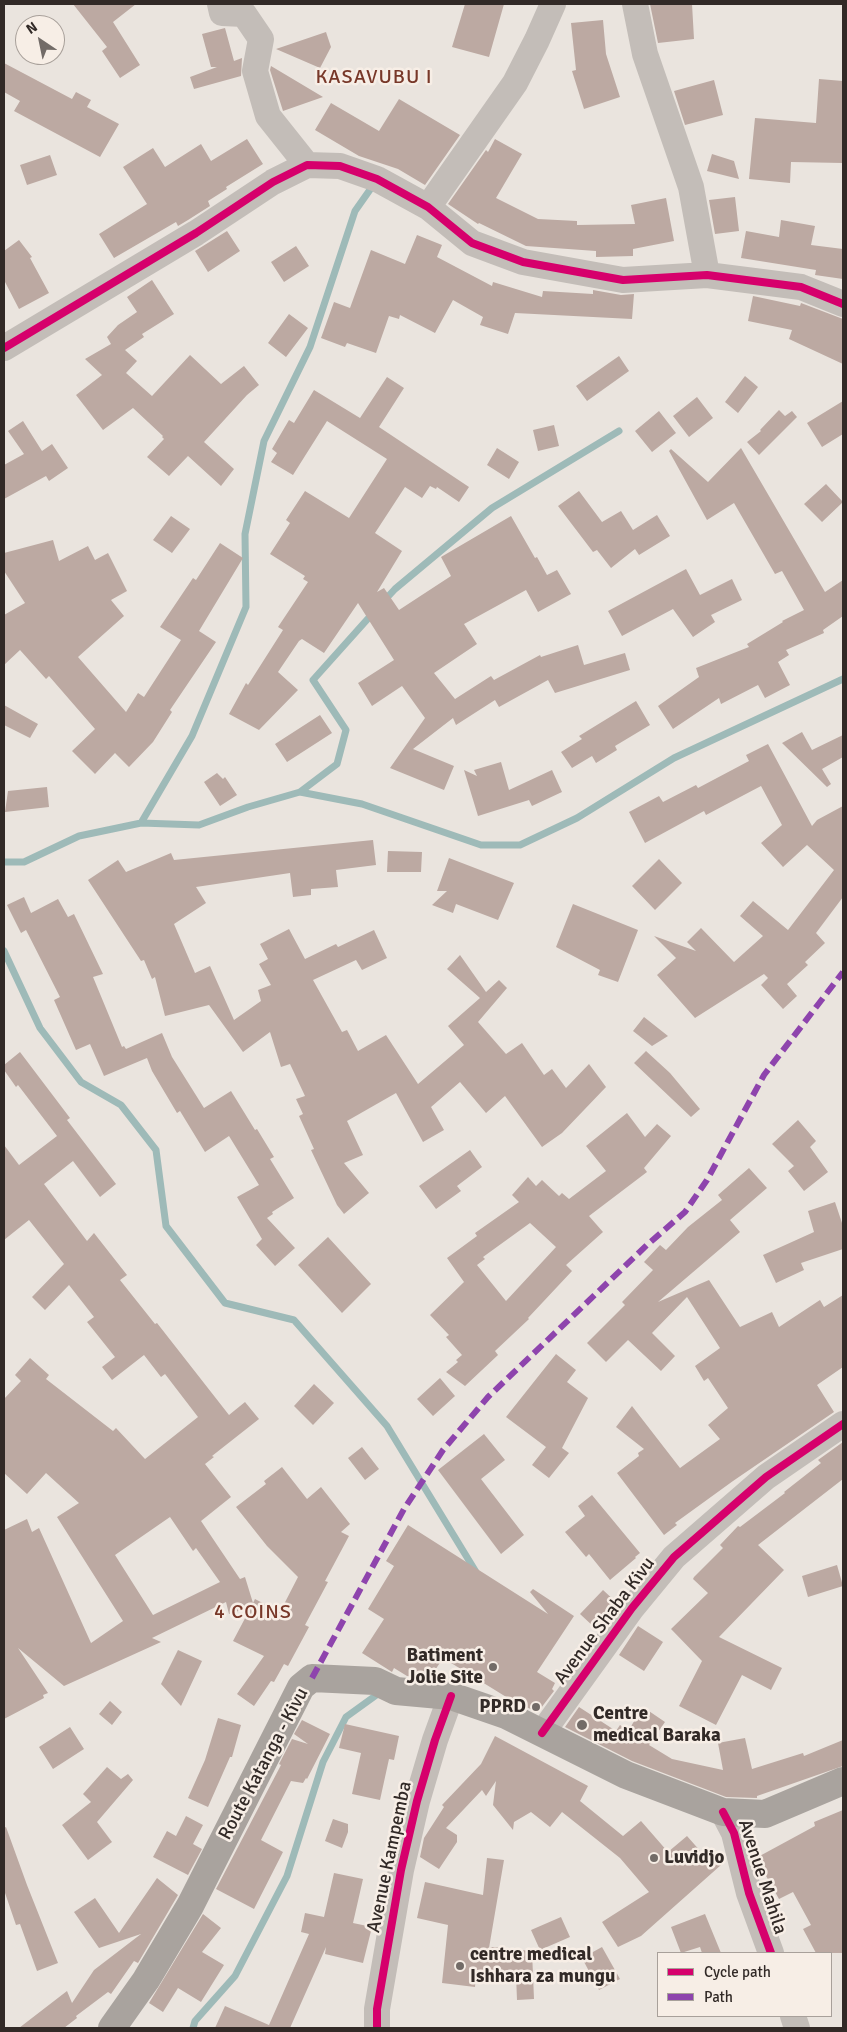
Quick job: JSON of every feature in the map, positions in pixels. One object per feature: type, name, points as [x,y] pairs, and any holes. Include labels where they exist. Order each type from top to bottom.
[{"type":"highway","name":"Route Katanga - Kivu","points":[[112,2028],[146,1980],[190,1906],[302,1687],[312,1678],[386,1686],[451,1696],[506,1716],[626,1775],[723,1812],[765,1814],[795,1803],[843,1781]]},
{"type":"street","points":[[220,4],[222,13],[244,14],[260,39],[255,71],[268,116],[307,165]]},
{"type":"street","points":[[428,207],[515,83],[553,4]]},
{"type":"street","points":[[635,4],[645,54],[691,187],[707,275]]},
{"type":"street","points":[[4,348],[196,233],[273,182],[307,165],[340,166],[377,179],[428,207],[472,243],[523,262],[623,280],[707,275],[801,287],[843,304]]},
{"type":"street","name":"Avenue Shaba Kivu","points":[[542,1733],[632,1608],[674,1557],[766,1477],[843,1424]]},
{"type":"street","name":"Avenue Kampemba","points":[[377,2028],[377,2009],[403,1861],[432,1749],[451,1696]]},
{"type":"street","name":"Avenue Mahila","points":[[723,1812],[734,1833],[749,1893],[771,1952]]},
{"type":"building","points":[[73,4],[136,4],[113,22],[140,65],[120,78],[102,51],[107,47]]},
{"type":"building","points":[[465,4],[504,4],[489,57],[452,47]]},
{"type":"building","points":[[650,4],[692,4],[694,39],[658,43]]},
{"type":"building","points":[[603,20],[606,54],[620,97],[584,109],[572,71],[576,70],[571,23]]},
{"type":"building","points":[[225,28],[234,61],[242,58],[241,76],[194,89],[190,77],[217,67],[211,67],[202,34]]},
{"type":"building","points":[[326,32],[331,47],[320,68],[276,49]]},
{"type":"building","points":[[4,63],[72,99],[76,92],[91,100],[87,107],[119,124],[100,157],[14,111],[20,101],[4,92]]},
{"type":"building","points":[[271,66],[323,97],[283,111],[270,70]]},
{"type":"building","points":[[819,79],[843,81],[843,163],[791,162],[790,183],[749,179],[755,118],[816,123]]},
{"type":"building","points":[[714,80],[723,115],[685,125],[674,91]]},
{"type":"building","points":[[399,99],[460,135],[425,185],[398,169],[359,156],[315,130],[331,103],[379,131]]},
{"type":"building","points":[[247,139],[263,164],[226,187],[227,189],[208,201],[210,206],[188,220],[178,226],[176,222],[114,258],[99,234],[147,204],[123,167],[153,148],[165,167],[201,144],[211,161]]},
{"type":"building","points":[[495,139],[522,154],[496,198],[538,219],[577,221],[577,225],[635,224],[631,205],[666,198],[674,241],[633,249],[633,256],[596,257],[596,251],[526,246],[478,224],[448,204],[486,150],[488,152]]},
{"type":"building","points":[[712,154],[734,161],[739,179],[707,171]]},
{"type":"building","points":[[50,155],[57,175],[27,185],[20,165]]},
{"type":"building","points":[[735,197],[739,231],[715,234],[709,200]]},
{"type":"building","points":[[781,220],[815,226],[811,245],[843,249],[843,279],[815,275],[816,270],[741,258],[746,231],[779,237]]},
{"type":"building","points":[[227,231],[240,251],[208,272],[195,251]]},
{"type":"building","points":[[417,235],[442,245],[437,257],[492,286],[493,282],[542,297],[543,291],[593,294],[593,290],[621,295],[634,294],[632,319],[515,313],[508,334],[480,325],[483,317],[453,300],[435,333],[400,315],[399,319],[389,316],[376,353],[347,343],[345,347],[321,338],[334,302],[350,308],[371,250],[405,264]]},
{"type":"building","points":[[19,240],[32,257],[30,258],[49,293],[19,309],[4,280],[4,251]]},
{"type":"building","points":[[296,246],[309,266],[284,282],[271,262]]},
{"type":"building","points":[[152,280],[174,314],[142,334],[144,337],[125,350],[137,361],[126,373],[152,396],[190,355],[221,384],[244,366],[259,385],[247,395],[204,442],[234,469],[221,486],[188,456],[169,476],[147,457],[164,439],[133,408],[103,430],[76,395],[102,375],[85,359],[111,344],[107,337],[118,325],[137,312],[127,297]]},
{"type":"building","points":[[753,296],[800,306],[801,303],[843,319],[843,364],[789,339],[792,330],[748,321]]},
{"type":"building","points":[[289,314],[308,328],[286,357],[268,343]]},
{"type":"building","points":[[619,356],[629,371],[587,401],[576,386]]},
{"type":"building","points":[[745,376],[758,387],[738,413],[725,402]]},
{"type":"building","points":[[387,377],[404,388],[379,427],[469,487],[459,502],[437,487],[436,489],[430,486],[422,498],[405,487],[375,533],[402,551],[377,592],[384,588],[399,610],[451,576],[441,557],[511,516],[547,575],[557,570],[571,594],[538,612],[526,590],[464,624],[477,644],[434,673],[455,699],[491,676],[494,680],[540,655],[541,657],[578,645],[584,665],[625,653],[630,670],[555,693],[548,680],[499,707],[495,700],[456,725],[453,718],[413,749],[454,766],[444,790],[390,768],[425,718],[402,686],[372,706],[358,683],[394,660],[358,603],[324,653],[302,639],[299,641],[278,672],[298,690],[259,730],[229,714],[246,683],[248,685],[283,630],[278,627],[308,582],[303,579],[305,576],[270,554],[290,523],[286,520],[305,491],[349,518],[387,459],[327,421],[293,475],[271,462],[277,453],[272,449],[289,420],[294,423],[314,390],[360,418]]},
{"type":"building","points":[[697,397],[713,418],[689,437],[673,416]]},
{"type":"building","points":[[843,401],[843,434],[822,447],[807,423]]},
{"type":"building","points":[[779,410],[785,416],[792,411],[797,417],[759,455],[747,442],[761,431]]},
{"type":"building","points":[[659,411],[676,433],[652,452],[635,431]]},
{"type":"building","points":[[23,421],[42,451],[52,444],[68,468],[49,481],[46,476],[4,499],[4,465],[24,454],[8,431]]},
{"type":"building","points":[[554,425],[559,446],[538,451],[533,430]]},
{"type":"building","points":[[497,448],[519,462],[509,479],[487,465]]},
{"type":"building","points":[[741,448],[825,592],[843,580],[843,616],[823,630],[824,633],[786,650],[789,655],[778,662],[790,685],[765,698],[758,685],[721,704],[719,698],[673,729],[658,706],[699,677],[696,668],[749,647],[747,644],[782,621],[804,610],[782,571],[775,574],[734,503],[707,520],[669,451],[671,449],[708,482]]},
{"type":"building","points":[[826,484],[843,502],[822,522],[804,504]]},
{"type":"building","points":[[579,491],[602,522],[621,511],[633,530],[657,515],[670,536],[639,555],[635,549],[611,568],[597,550],[593,552],[558,506]]},
{"type":"building","points":[[171,516],[190,529],[172,553],[153,540]]},
{"type":"building","points":[[53,540],[59,561],[88,546],[95,560],[108,553],[127,591],[111,600],[124,616],[78,657],[126,712],[138,693],[144,697],[181,640],[160,627],[193,578],[196,580],[220,543],[243,558],[199,631],[216,642],[170,710],[172,712],[153,742],[129,767],[115,753],[95,774],[72,751],[95,729],[49,676],[46,679],[20,650],[4,665],[4,615],[25,603],[4,571],[4,553]]},
{"type":"building","points":[[686,569],[700,595],[732,579],[742,600],[711,615],[715,622],[693,637],[673,609],[622,636],[608,611]]},
{"type":"building","points":[[636,701],[650,725],[615,746],[617,750],[596,763],[592,756],[572,768],[561,752],[582,739],[579,736]]},
{"type":"building","points":[[4,705],[38,724],[30,738],[4,725]]},
{"type":"building","points":[[320,715],[332,733],[287,762],[275,744]]},
{"type":"building","points":[[802,732],[812,750],[843,735],[843,757],[822,769],[831,784],[827,787],[782,743]]},
{"type":"building","points":[[768,744],[812,826],[817,820],[843,806],[843,897],[816,933],[825,943],[805,962],[808,965],[787,984],[797,996],[783,1009],[761,985],[768,978],[764,974],[695,1018],[657,975],[676,958],[654,936],[696,951],[687,942],[701,928],[734,962],[763,936],[740,916],[753,901],[788,930],[834,870],[807,845],[783,867],[761,843],[782,825],[761,786],[706,815],[704,811],[645,843],[629,812],[659,796],[663,802],[696,785],[698,788],[749,761],[746,755]]},
{"type":"building","points":[[501,762],[509,790],[552,770],[562,792],[532,806],[529,800],[478,816],[464,770],[477,776],[474,770]]},
{"type":"building","points":[[217,773],[223,779],[225,777],[237,795],[220,806],[204,782]]},
{"type":"building","points":[[47,787],[49,807],[5,812],[8,791]]},
{"type":"building","points":[[373,840],[376,865],[336,870],[338,887],[311,889],[311,895],[293,897],[290,873],[196,887],[206,903],[174,924],[195,973],[210,966],[234,1020],[261,1001],[258,990],[271,985],[259,964],[268,959],[260,944],[289,929],[305,959],[336,944],[338,947],[374,930],[387,958],[362,970],[356,960],[313,980],[342,1032],[347,1030],[358,1051],[386,1035],[418,1084],[464,1045],[448,1026],[480,998],[447,969],[460,955],[486,992],[499,980],[507,988],[478,1022],[506,1054],[522,1043],[544,1075],[552,1069],[566,1088],[589,1064],[606,1087],[562,1133],[542,1147],[505,1096],[486,1113],[460,1082],[431,1107],[444,1130],[423,1142],[396,1093],[347,1121],[363,1155],[344,1163],[369,1193],[344,1214],[337,1205],[311,1150],[314,1149],[299,1116],[303,1114],[296,1099],[305,1096],[290,1064],[281,1067],[270,1032],[243,1052],[209,1005],[165,1016],[155,977],[152,979],[144,960],[141,961],[88,880],[118,860],[126,872],[171,853],[174,860]]},
{"type":"building","points":[[388,851],[422,852],[421,872],[387,872]]},
{"type":"building","points":[[449,858],[514,883],[498,920],[456,904],[453,913],[432,905],[447,891],[437,891]]},
{"type":"building","points":[[659,859],[682,883],[655,910],[632,886]]},
{"type":"building","points":[[24,897],[31,913],[58,899],[68,917],[74,914],[103,974],[93,977],[122,1047],[124,1046],[126,1049],[162,1033],[172,1057],[204,1108],[231,1091],[255,1130],[257,1129],[274,1157],[270,1159],[294,1198],[272,1212],[273,1214],[267,1218],[295,1248],[275,1266],[256,1245],[262,1239],[237,1197],[259,1185],[229,1136],[205,1152],[180,1111],[177,1113],[152,1071],[147,1058],[104,1076],[90,1044],[76,1050],[54,1000],[60,997],[26,930],[21,933],[7,905]]},
{"type":"building","points":[[573,904],[638,930],[618,982],[598,975],[600,970],[556,947]]},
{"type":"building","points":[[644,1017],[668,1036],[652,1046],[633,1031]]},
{"type":"building","points":[[646,1051],[670,1073],[700,1109],[691,1117],[634,1063]]},
{"type":"building","points":[[20,1052],[70,1118],[67,1120],[116,1184],[100,1197],[73,1161],[44,1184],[87,1241],[94,1233],[127,1275],[120,1280],[155,1324],[157,1323],[229,1415],[245,1402],[259,1419],[212,1456],[214,1457],[205,1464],[231,1497],[201,1521],[240,1579],[245,1577],[253,1603],[255,1599],[280,1612],[298,1577],[267,1546],[236,1507],[266,1484],[264,1481],[282,1467],[307,1499],[321,1487],[350,1524],[341,1532],[349,1536],[325,1581],[328,1582],[305,1625],[309,1627],[288,1666],[284,1664],[274,1682],[271,1681],[254,1706],[237,1694],[264,1656],[233,1641],[251,1607],[229,1614],[226,1602],[152,1638],[161,1642],[64,1686],[18,1648],[48,1693],[43,1695],[44,1698],[4,1719],[4,1530],[27,1519],[32,1532],[39,1528],[91,1643],[123,1621],[57,1517],[79,1503],[46,1473],[27,1494],[4,1473],[4,1399],[21,1381],[15,1375],[30,1358],[49,1375],[46,1379],[113,1431],[116,1428],[145,1459],[198,1417],[165,1374],[161,1377],[144,1355],[112,1380],[102,1367],[115,1357],[87,1322],[94,1317],[69,1285],[45,1310],[32,1297],[64,1264],[29,1220],[4,1240],[4,1145],[19,1165],[57,1136],[18,1085],[16,1087],[4,1070],[4,1065]],"holes":[[[170,1517],[193,1551],[196,1548],[220,1582],[153,1615],[115,1555]]]},
{"type":"building","points":[[627,1113],[645,1137],[657,1124],[671,1136],[644,1168],[647,1172],[589,1216],[603,1232],[566,1265],[572,1271],[529,1319],[495,1351],[498,1355],[465,1386],[446,1372],[458,1362],[456,1360],[462,1355],[446,1337],[449,1335],[430,1315],[464,1282],[447,1258],[477,1236],[475,1233],[519,1202],[512,1195],[528,1177],[536,1186],[542,1180],[559,1196],[562,1193],[569,1199],[606,1171],[586,1146]],"holes":[[[530,1223],[556,1247],[506,1301],[477,1265],[485,1259],[483,1257]]]},
{"type":"building","points":[[798,1120],[816,1141],[810,1147],[828,1172],[804,1191],[788,1171],[794,1166],[772,1144]]},
{"type":"building","points":[[470,1150],[482,1167],[457,1186],[461,1191],[436,1209],[419,1186]]},
{"type":"building","points":[[749,1168],[767,1188],[730,1220],[740,1232],[658,1302],[709,1280],[740,1327],[772,1312],[779,1327],[820,1300],[824,1307],[843,1295],[843,1367],[817,1385],[834,1412],[733,1481],[675,1523],[677,1525],[664,1535],[617,1473],[639,1456],[638,1453],[644,1449],[616,1427],[632,1406],[680,1468],[720,1439],[708,1425],[728,1408],[708,1378],[704,1381],[695,1366],[720,1348],[687,1297],[652,1333],[675,1356],[661,1371],[628,1340],[606,1362],[587,1343],[625,1305],[622,1302],[653,1270],[644,1262],[660,1245],[666,1250],[688,1227],[722,1200],[718,1195]]},
{"type":"building","points":[[835,1202],[843,1226],[843,1249],[801,1263],[804,1270],[776,1283],[763,1255],[814,1232],[808,1211]]},
{"type":"building","points":[[328,1237],[371,1284],[342,1313],[298,1265]]},
{"type":"building","points":[[556,1354],[576,1370],[567,1382],[588,1398],[562,1448],[569,1453],[549,1478],[532,1465],[546,1447],[506,1417]]},
{"type":"building","points":[[440,1378],[455,1396],[433,1416],[417,1399]]},
{"type":"building","points":[[314,1384],[334,1403],[313,1425],[294,1406]]},
{"type":"building","points":[[484,1434],[505,1460],[481,1479],[524,1535],[501,1554],[438,1470]]},
{"type":"building","points":[[843,1442],[843,1479],[758,1545],[784,1570],[719,1637],[782,1668],[771,1690],[742,1675],[716,1725],[679,1706],[702,1661],[671,1629],[708,1593],[693,1579],[694,1577],[723,1548],[720,1545],[738,1526],[740,1527],[785,1493],[821,1463],[818,1460]]},
{"type":"building","points":[[362,1447],[379,1469],[365,1480],[348,1458]]},
{"type":"building","points":[[592,1495],[640,1553],[610,1580],[589,1554],[586,1557],[565,1532],[585,1516],[578,1506]]},
{"type":"building","points":[[408,1525],[548,1614],[530,1592],[533,1589],[574,1616],[537,1672],[555,1683],[552,1689],[554,1691],[538,1712],[516,1703],[443,1658],[430,1678],[407,1676],[394,1668],[392,1672],[362,1653],[384,1619],[368,1609],[394,1566],[386,1561]]},
{"type":"building","points":[[837,1565],[843,1586],[808,1597],[802,1576]]},
{"type":"building","points":[[603,1590],[617,1603],[594,1627],[580,1614]]},
{"type":"building","points":[[638,1626],[663,1642],[644,1671],[619,1655]]},
{"type":"building","points":[[178,1650],[202,1661],[181,1706],[161,1684]]},
{"type":"building","points":[[110,1701],[122,1712],[112,1725],[99,1714]]},
{"type":"building","points":[[579,1707],[616,1731],[620,1725],[628,1731],[643,1707],[665,1722],[649,1745],[672,1759],[723,1770],[718,1743],[745,1738],[752,1769],[803,1753],[804,1756],[843,1740],[843,1766],[757,1796],[757,1798],[726,1797],[632,1761],[565,1727]]},
{"type":"building","points":[[218,1718],[241,1725],[232,1757],[230,1757],[208,1807],[188,1798],[205,1760]]},
{"type":"building","points":[[302,1720],[330,1734],[307,1779],[303,1783],[291,1781],[261,1840],[283,1852],[254,1909],[216,1889],[281,1765],[279,1764],[292,1739],[308,1744],[294,1734]]},
{"type":"building","points":[[345,1724],[399,1736],[394,1760],[389,1759],[380,1800],[352,1794],[361,1753],[339,1748]]},
{"type":"building","points":[[70,1727],[84,1749],[53,1769],[39,1747]]},
{"type":"building","points":[[495,1736],[588,1786],[580,1801],[623,1836],[641,1821],[668,1852],[687,1836],[702,1853],[706,1849],[721,1865],[641,1936],[618,1947],[602,1922],[649,1892],[620,1858],[562,1812],[550,1827],[531,1812],[514,1822],[513,1830],[493,1805],[496,1781],[486,1796],[482,1790],[446,1828],[457,1835],[457,1842],[439,1869],[420,1857],[424,1838],[444,1807],[442,1805],[481,1764]]},
{"type":"building","points":[[107,1767],[121,1779],[128,1774],[133,1780],[97,1822],[112,1842],[88,1860],[62,1825],[91,1802],[83,1794]]},
{"type":"building","points":[[843,1810],[843,1953],[815,1952],[803,1929],[811,1925],[793,1892],[779,1899],[756,1858],[815,1826],[814,1822]]},
{"type":"building","points":[[186,1816],[203,1825],[193,1844],[202,1849],[188,1875],[153,1857],[167,1831],[176,1836]]},
{"type":"building","points":[[333,1819],[348,1824],[348,1832],[342,1848],[325,1841]]},
{"type":"building","points":[[6,1827],[58,1963],[37,1971],[20,1924],[16,1925],[4,1890],[4,1828]]},
{"type":"building","points":[[487,1858],[504,1860],[489,1948],[532,1951],[534,1999],[517,2000],[516,1975],[476,1971],[475,1987],[442,1983],[448,1925],[417,1918],[425,1882],[483,1895]]},
{"type":"building","points":[[334,1873],[363,1879],[353,1923],[372,1927],[363,1963],[325,1954],[326,1947],[290,2028],[215,2028],[225,2006],[269,2025],[309,1934],[301,1932],[305,1913],[324,1917]]},
{"type":"building","points":[[157,1878],[178,1895],[138,1963],[134,1961],[111,1994],[108,1992],[76,2016],[77,2018],[64,2028],[19,2028],[67,1991],[72,2003],[94,1970],[141,1934],[99,1948],[74,1912],[95,1898],[119,1933]]},
{"type":"building","points":[[203,1914],[221,1928],[202,1952],[224,1965],[201,2002],[178,1988],[163,2012],[149,2003]]},
{"type":"building","points":[[705,1914],[721,1952],[702,1952],[700,1947],[681,1952],[671,1927]]},
{"type":"building","points":[[561,1917],[570,1937],[540,1950],[531,1930]]},
{"type":"building","points":[[602,1947],[620,1979],[599,1990],[582,1958]]},
{"type":"waterway","points":[[141,823],[192,736],[246,607],[245,534],[264,441],[310,347],[355,211],[374,184]]},
{"type":"waterway","points":[[383,602],[395,589],[492,508],[619,431]]},
{"type":"waterway","points":[[300,792],[337,764],[346,730],[313,680],[373,613]]},
{"type":"waterway","points":[[4,862],[24,862],[79,836],[141,823],[199,825],[248,807],[300,792],[362,804],[481,845],[520,845],[577,818],[674,758],[843,679]]},
{"type":"waterway","points":[[4,951],[40,1028],[81,1082],[121,1105],[156,1150],[166,1226],[225,1303],[294,1320],[387,1426],[476,1572],[475,1574]]},
{"type":"waterway","points":[[193,2028],[195,2021],[235,1976],[287,1876],[323,1762],[346,1717],[382,1691]]},
{"type":"marked path","points":[[312,1678],[404,1509],[443,1450],[488,1397],[647,1245],[685,1212],[707,1180],[764,1075],[843,972]]},
{"type":"cycle path","points":[[4,348],[196,233],[273,182],[307,165],[340,166],[377,179],[428,207],[472,243],[523,262],[623,280],[707,275],[801,287],[843,304]]},
{"type":"cycle path","points":[[542,1733],[632,1608],[674,1557],[766,1477],[843,1424]]},
{"type":"cycle path","points":[[377,2028],[377,2009],[401,1870],[417,1801],[435,1740],[451,1696]]},
{"type":"cycle path","points":[[723,1812],[734,1833],[749,1893],[771,1952]]},
{"type":"place","name":"Batiment Jolie Site","points":[[493,1667]]},
{"type":"place","name":"PPRD","points":[[536,1707]]},
{"type":"place","name":"Centre medical Baraka","points":[[582,1725]]},
{"type":"place","name":"Luvidjo","points":[[654,1858]]},
{"type":"place","name":"centre medical Ishhara za mungu","points":[[460,1966]]},
{"type":"district","name":"KASAVUBU I","points":[[374,78]]},
{"type":"district","name":"4 COINS","points":[[253,1613]]}]
